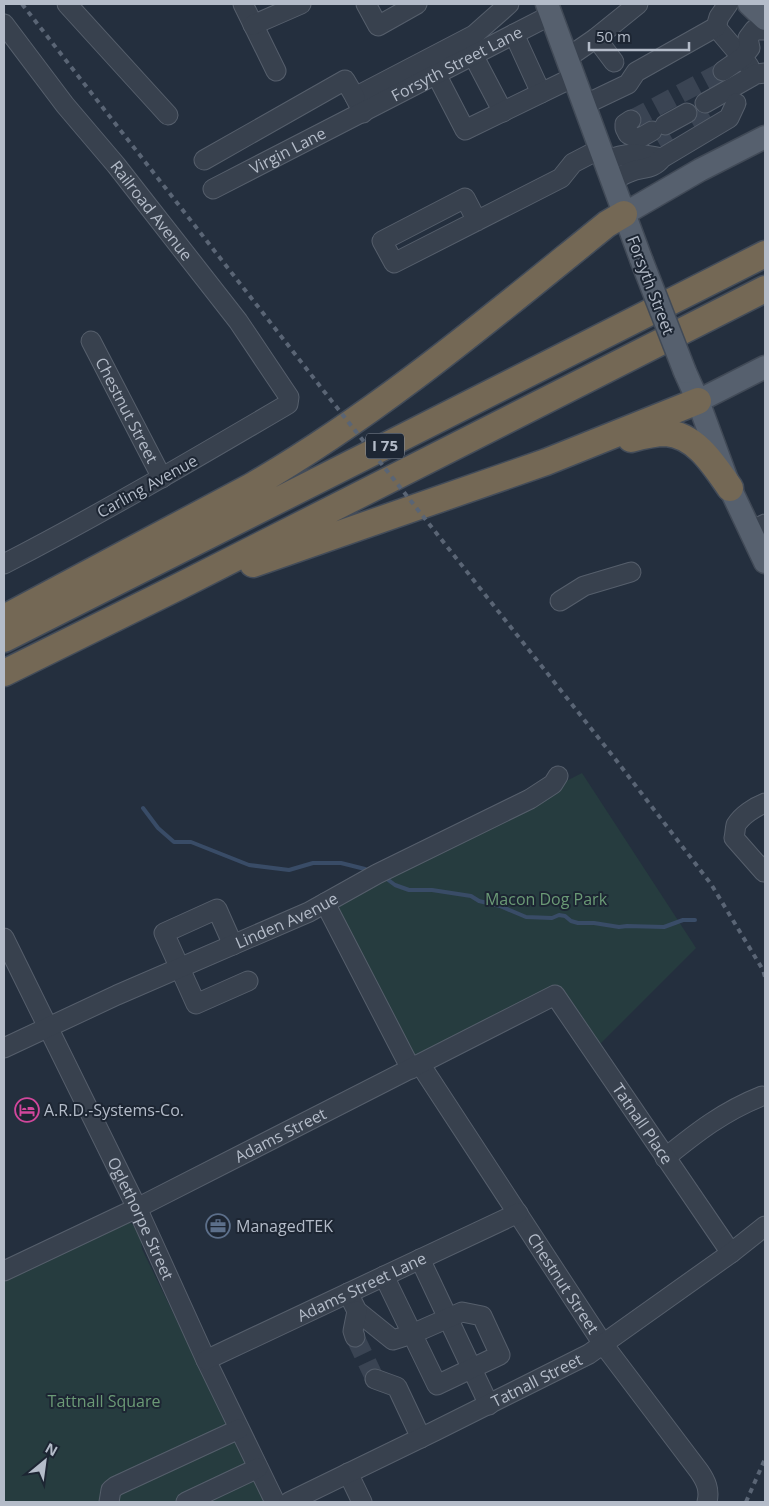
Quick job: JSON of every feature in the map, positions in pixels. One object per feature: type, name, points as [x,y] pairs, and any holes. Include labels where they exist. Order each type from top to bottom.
[{"type":"highway","points":[[4,618],[252,486],[312,450],[357,420],[607,224],[624,214]]},
{"type":"highway","name":"I 75","points":[[4,639],[765,254]]},
{"type":"highway","name":"I 75","points":[[4,673],[180,586],[765,289]]},
{"type":"highway","points":[[180,586],[279,555],[546,462],[698,401]]},
{"type":"highway","points":[[546,462],[655,433],[667,433],[678,435],[696,445],[713,463],[730,488]]},
{"type":"main road","points":[[749,4],[765,19]]},
{"type":"main road","name":"Forsyth Street","points":[[549,9],[605,164],[730,488],[758,528],[765,562]]},
{"type":"main road","points":[[624,214],[700,170],[765,137]]},
{"type":"main road","points":[[698,401],[765,367]]},
{"type":"street","points":[[67,4],[168,115]]},
{"type":"street","points":[[243,4],[276,71]]},
{"type":"street","points":[[253,25],[301,4]]},
{"type":"street","points":[[366,4],[378,26],[417,4]]},
{"type":"street","points":[[204,160],[345,80],[359,105],[474,35],[509,4]]},
{"type":"street","points":[[436,74],[465,130],[541,93],[570,68],[596,38],[638,4]]},
{"type":"street","points":[[584,106],[628,84],[636,72],[716,27],[719,17],[728,4]]},
{"type":"street","name":"Forsyth Street Lane","points":[[359,105],[436,74],[473,56],[514,34],[549,9]]},
{"type":"street","name":"Railroad Avenue","points":[[4,24],[65,105],[116,165],[238,321],[289,398],[288,404]]},
{"type":"street","points":[[716,27],[753,51]]},
{"type":"street","points":[[631,120],[626,124],[625,128],[628,134],[659,139],[729,118],[747,86],[753,51],[748,38],[754,30],[765,31]]},
{"type":"street","points":[[514,34],[541,93]]},
{"type":"street","points":[[596,38],[614,62]]},
{"type":"street","points":[[723,71],[753,51]]},
{"type":"street","points":[[473,56],[503,112]]},
{"type":"street","points":[[709,110],[747,86]]},
{"type":"street","name":"Virgin Lane","points":[[213,189],[359,105]]},
{"type":"street","points":[[477,221],[465,198],[382,241],[394,263],[477,221],[561,178],[573,163],[605,164],[620,155],[633,154],[691,120]]},
{"type":"street","name":"Chestnut Street","points":[[91,341],[162,478]]},
{"type":"street","name":"Carling Avenue","points":[[4,564],[162,478],[288,404]]},
{"type":"street","points":[[560,601],[584,586],[631,572]]},
{"type":"street","name":"Linden Avenue","points":[[4,1048],[49,1026],[309,912],[377,874],[530,799],[553,784],[558,776]]},
{"type":"street","points":[[765,803],[756,806],[745,815],[736,826],[734,838],[765,872]]},
{"type":"street","name":"Chestnut Street","points":[[325,903],[415,1066],[518,1213],[603,1344],[700,1471],[707,1484],[707,1501]]},
{"type":"street","points":[[233,944],[217,909],[164,933],[196,1004],[248,981]]},
{"type":"street","name":"Oglethorpe Street","points":[[4,938],[137,1208],[206,1360],[275,1502]]},
{"type":"street","name":"Adams Street","points":[[4,1270],[137,1208],[555,995]]},
{"type":"street","name":"Tatnall Place","points":[[555,995],[730,1253]]},
{"type":"street","points":[[665,1158],[694,1134],[728,1112],[762,1096]]},
{"type":"street","name":"Adams Street Lane","points":[[206,1360],[518,1213]]},
{"type":"street","name":"Tatnall Street","points":[[289,1502],[310,1498],[348,1474],[582,1358],[765,1226]]},
{"type":"street","points":[[420,1259],[489,1405]]},
{"type":"street","points":[[348,1293],[357,1312],[393,1340],[412,1334],[462,1312],[482,1316],[500,1355],[437,1385],[412,1334],[384,1276]]},
{"type":"street","points":[[355,1337],[353,1331],[357,1312]]},
{"type":"street","points":[[375,1378],[397,1387],[421,1438]]},
{"type":"street","points":[[109,1502],[111,1490],[116,1486],[240,1429]]},
{"type":"street","points":[[186,1502],[258,1468]]},
{"type":"street","points":[[348,1474],[362,1502]]},
{"type":"green space","name":"Macon Dog Park","points":[[582,773],[696,948],[592,1052],[554,994],[411,1069],[326,903]]},
{"type":"green space","name":"Tattnall Square","points":[[129,1222],[139,1234],[142,1249],[265,1502],[4,1502],[4,1278]]},
{"type":"waterway","points":[[143,808],[158,828],[174,842],[191,842],[249,865],[289,870],[313,863],[341,863],[365,869]]},
{"type":"waterway","points":[[387,879],[395,885],[409,890],[432,890],[471,896],[479,901],[500,906],[526,917],[552,918],[559,915],[578,923],[594,923],[619,927],[664,927],[683,920],[695,920]]},
{"type":"tunnel","points":[[631,120],[723,71]]},
{"type":"tunnel","points":[[691,121],[709,111]]},
{"type":"tunnel","points":[[657,140],[669,133]]},
{"type":"tunnel","points":[[355,1337],[375,1379]]},
{"type":"railway","points":[[22,4],[323,390],[616,760],[711,884],[763,970],[765,977]]},
{"type":"railway","points":[[746,1502],[765,1459]]},
{"type":"place","name":"A.R.D.-Systems-Co.","points":[[27,1110]]},
{"type":"place","name":"ManagedTEK","points":[[218,1226]]}]
